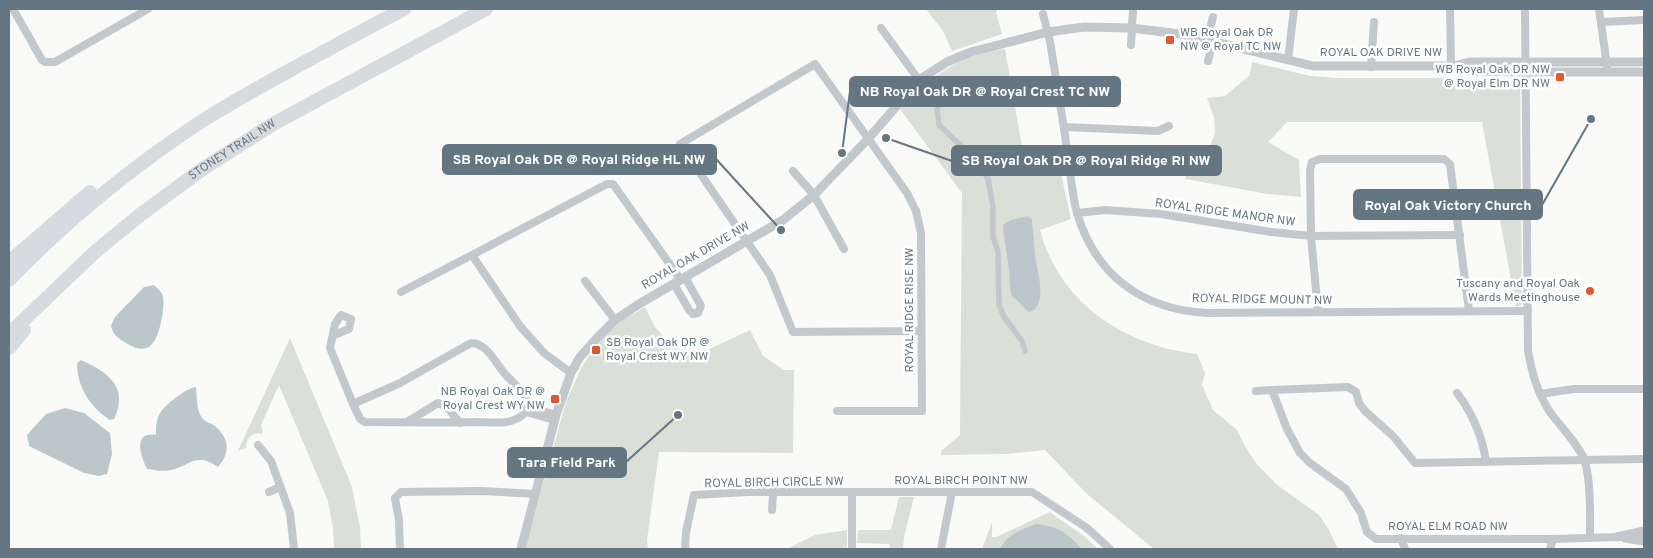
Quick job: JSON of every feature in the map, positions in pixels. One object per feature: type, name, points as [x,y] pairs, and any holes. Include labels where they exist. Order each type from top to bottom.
[{"type":"highway","points":[[9,280],[33,255],[104,192],[203,120],[404,9]]},
{"type":"highway","name":"STONEY TRAIL NW","points":[[9,334],[96,250],[201,170],[273,124],[486,9]]},
{"type":"highway","points":[[9,262],[103,181],[183,125],[203,120]]},
{"type":"highway","points":[[9,348],[36,316],[45,301]]},
{"type":"street","points":[[13,9],[42,60],[50,63],[55,62],[148,9]]},
{"type":"street","points":[[1131,45],[1133,9]]},
{"type":"street","points":[[1288,60],[1294,9]]},
{"type":"street","points":[[1450,9],[1451,66]]},
{"type":"street","points":[[1525,9],[1528,310],[1532,376],[1550,412],[1567,433],[1585,461],[1589,495],[1590,538]]},
{"type":"street","points":[[1599,9],[1607,72]]},
{"type":"street","name":"ROYAL RIDGE MOUNT NW","points":[[1044,14],[1077,213],[1087,241],[1101,263],[1118,280],[1146,299],[1167,307],[1189,312],[1528,310]]},
{"type":"street","points":[[1208,61],[1213,17]]},
{"type":"street","points":[[1601,22],[1644,20]]},
{"type":"street","points":[[1371,67],[1374,22]]},
{"type":"street","name":"ROYAL OAK DRIVE NW","points":[[521,549],[555,418],[571,373],[580,358],[615,320],[783,220],[814,195],[923,81],[947,62],[971,52],[1048,32],[1084,27],[1131,28],[1181,34],[1313,66],[1451,66],[1469,62],[1644,62]]},
{"type":"street","points":[[881,28],[923,81],[935,89],[939,99],[937,110],[939,125],[976,160],[988,179],[993,206],[993,237],[998,251],[1000,311],[1022,341],[1025,351]]},
{"type":"street","name":"ROYAL RIDGE RISE NW","points":[[748,241],[680,144],[814,64],[907,193],[916,211],[921,233],[922,411],[837,411]]},
{"type":"street","name":"ROYAL OAK DRIVE NW","points":[[1451,66],[1476,71],[1644,72]]},
{"type":"street","points":[[1064,127],[1158,131],[1169,126]]},
{"type":"street","points":[[1318,312],[1311,236],[1310,170],[1312,162],[1320,158],[1444,160],[1450,164],[1470,311]]},
{"type":"street","points":[[793,171],[814,195],[844,249]]},
{"type":"street","points":[[401,292],[607,184],[613,184],[680,280]]},
{"type":"street","name":"ROYAL RIDGE MANOR NW","points":[[1077,213],[1105,210],[1161,214],[1263,231],[1311,236],[1460,234]]},
{"type":"street","points":[[748,241],[770,275],[794,332],[921,331]]},
{"type":"street","points":[[472,255],[520,326],[544,354],[571,373]]},
{"type":"street","points":[[585,281],[615,320]]},
{"type":"street","points":[[334,335],[330,348],[360,419],[365,422],[509,422],[518,418],[526,409],[524,394],[501,370],[486,349],[477,343],[471,343],[400,383],[354,404]]},
{"type":"street","points":[[1256,391],[1348,387],[1356,392],[1359,403],[1365,411],[1393,436],[1414,463],[1644,459]]},
{"type":"street","points":[[1540,394],[1574,389],[1644,389]]},
{"type":"street","name":"ROYAL ELM ROAD NW","points":[[1272,390],[1287,429],[1300,452],[1310,463],[1346,489],[1361,513],[1367,532],[1376,539],[1552,540],[1617,537],[1644,532]]},
{"type":"street","points":[[1457,394],[1466,404],[1484,446],[1486,462]]},
{"type":"street","points":[[407,422],[438,403],[447,407],[460,423]]},
{"type":"street","points":[[526,409],[555,418]]},
{"type":"street","points":[[258,445],[270,461],[290,513],[294,549]]},
{"type":"street","points":[[269,492],[280,487]]},
{"type":"street","points":[[400,549],[399,520],[395,498],[401,492],[482,491],[536,494]]},
{"type":"street","name":"ROYAL BIRCH CIRCLE NW","points":[[685,549],[686,532],[694,495],[748,492],[852,493],[852,549]]},
{"type":"street","points":[[941,549],[952,492]]},
{"type":"street","name":"ROYAL BIRCH POINT NW","points":[[852,493],[1032,492],[1087,528],[1110,549]]},
{"type":"street","points":[[772,510],[773,493]]},
{"type":"street","name":"ROYAL ELM ROAD NW","points":[[1617,537],[1644,541]]},
{"type":"street","points":[[1401,538],[1406,549]]},
{"type":"street","points":[[1550,549],[1552,540]]},
{"type":"shaded area","points":[[926,9],[998,9],[996,12],[1002,34],[952,51],[943,31]]},
{"type":"shaded area","points":[[1005,49],[1025,164],[1060,169],[1071,219],[1040,230],[1049,256],[1062,279],[1079,299],[1099,316],[1121,330],[1145,342],[1197,354],[1205,373],[1202,385],[1213,410],[1237,430],[1255,462],[1276,484],[1319,515],[1338,549],[1154,549],[1087,494],[1045,450],[1005,454],[941,455],[941,451],[960,435],[962,193],[900,109],[911,97],[947,69],[974,56]]},
{"type":"shaded area","points":[[1252,62],[1310,76],[1516,80],[1520,83],[1521,305],[1516,307],[1482,122],[1287,122],[1268,142],[1299,160],[1301,197],[1268,194],[1185,179],[1188,167],[1203,159],[1215,133],[1214,117],[1207,98],[1225,96],[1250,75]]},
{"type":"shaded area","points":[[1028,216],[1032,220],[1040,299],[1033,311],[1028,312],[1012,297],[1003,225],[1011,220]]},
{"type":"shaded area","points":[[154,285],[161,293],[163,300],[162,317],[158,333],[152,344],[142,349],[126,343],[113,332],[111,326],[115,317],[144,287]]},
{"type":"shaded area","points":[[645,307],[655,327],[674,348],[701,353],[750,330],[763,356],[784,370],[794,370],[793,453],[659,452],[647,540],[648,549],[525,549],[566,402],[581,368],[594,348],[610,330]]},
{"type":"shaded area","points":[[290,338],[352,487],[360,528],[361,549],[334,549],[333,528],[328,501],[279,385],[261,425],[263,434],[251,436],[247,441],[246,448],[238,451]]},
{"type":"shaded area","points":[[81,360],[100,370],[113,382],[117,389],[119,398],[118,408],[114,419],[110,420],[103,415],[86,396],[79,380],[77,363]]},
{"type":"shaded area","points":[[196,387],[200,414],[203,419],[220,431],[226,441],[225,457],[218,467],[204,460],[199,460],[168,471],[147,469],[142,458],[141,441],[148,435],[156,435],[158,417],[170,402]]},
{"type":"shaded area","points":[[65,408],[84,413],[110,433],[112,454],[107,474],[99,476],[84,473],[29,446],[27,435],[46,414]]},
{"type":"shaded area","points":[[899,497],[914,497],[904,537],[903,549],[890,549],[889,544],[857,543],[858,530],[891,530]]},
{"type":"shaded area","points":[[1050,512],[1084,536],[1098,549],[982,549],[992,522],[992,537],[996,537]]},
{"type":"shaded area","points":[[1036,524],[1062,531],[1082,549],[1000,549],[1011,536]]},
{"type":"shaded area","points":[[847,530],[847,549],[787,549],[815,535]]},
{"type":"place","name":"WB Royal Oak DR NW @ Royal TC NW","points":[[1170,40]]},
{"type":"place","name":"WB Royal Oak DR NW @ Royal Elm DR NW","points":[[1560,77]]},
{"type":"place","name":"Royal Oak Victory Church","points":[[1591,119]]},
{"type":"place","name":"SB Royal Oak DR @ Royal Ridge RI NW","points":[[886,138]]},
{"type":"place","name":"NB Royal Oak DR @ Royal Crest TC NW","points":[[842,153]]},
{"type":"place","name":"SB Royal Oak DR @ Royal Ridge HL NW","points":[[781,230]]},
{"type":"place","name":"Tuscany and Royal Oak Wards Meetinghouse","points":[[1590,291]]},
{"type":"place","name":"SB Royal Oak DR @ Royal Crest WY NW","points":[[596,350]]},
{"type":"place","name":"NB Royal Oak DR @ Royal Crest WY NW","points":[[555,399]]},
{"type":"place","name":"Tara Field Park","points":[[678,415]]}]
